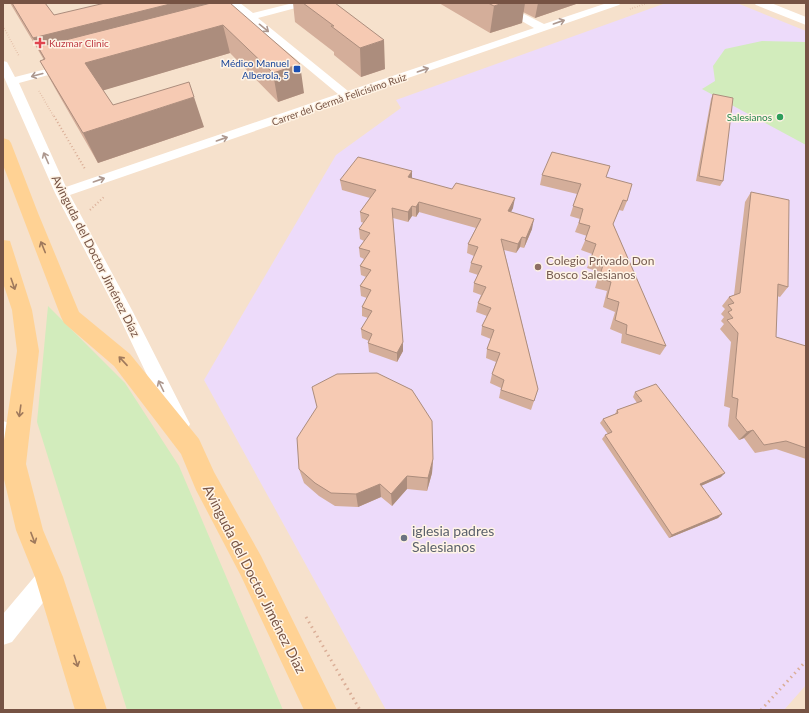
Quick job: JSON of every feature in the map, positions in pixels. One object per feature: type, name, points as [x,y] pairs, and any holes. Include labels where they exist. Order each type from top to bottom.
[{"type":"main road","name":"Avinguda del Doctor Jiménez Díaz","points":[[3,143],[29,213],[71,317],[122,360],[190,447],[205,481],[251,566],[320,710]]},
{"type":"main road","points":[[3,246],[10,274],[22,310],[28,351],[13,464],[30,530],[49,577],[91,710]]},
{"type":"street","points":[[234,3],[347,96]]},
{"type":"street","points":[[213,27],[304,3]]},
{"type":"street","points":[[495,3],[543,28]]},
{"type":"street","name":"Carrer del Germà Felicísimo Ruiz","points":[[62,193],[616,3]]},
{"type":"street","points":[[760,3],[806,21]]},
{"type":"street","points":[[786,3],[806,11]]},
{"type":"street","points":[[12,81],[78,63]]},
{"type":"street","name":"Avinguda del Doctor Jiménez Díaz","points":[[3,64],[62,193],[125,312],[190,447]]},
{"type":"street","points":[[3,432],[13,464]]},
{"type":"street","points":[[3,634],[49,577]]},
{"type":"path","points":[[761,710],[806,661]]},
{"type":"shaded area","points":[[3,3],[806,3],[806,710],[3,710]]},
{"type":"shaded area","name":"Colegio Privado Don Bosco Salesianos","points":[[666,3],[737,3],[806,31],[806,685],[784,710],[386,710],[204,380],[336,155],[401,108],[396,100]]},
{"type":"green space","name":"Salesianos","points":[[762,41],[806,42],[806,145],[702,89],[715,81],[713,66],[725,49]]},
{"type":"green space","points":[[48,306],[125,383],[179,466],[283,710],[127,710],[37,422]]},
{"type":"building","points":[[12,3],[45,3],[54,15],[105,3],[174,3],[33,38]]},
{"type":"building","points":[[211,3],[230,3],[300,64],[273,73],[223,25],[85,63],[113,105],[189,82],[194,97],[83,133],[40,61],[45,59],[38,47]]},
{"type":"building","points":[[303,3],[335,3],[384,40],[360,48]]},
{"type":"building","points":[[488,3],[503,3],[494,6]]},
{"type":"building","points":[[713,94],[733,98],[723,181],[699,176]]},
{"type":"building","points":[[552,152],[610,166],[606,177],[632,184],[627,201],[623,200],[613,224],[666,346],[626,334],[627,325],[615,320],[619,302],[607,298],[611,282],[599,278],[604,262],[591,258],[596,244],[585,240],[590,226],[579,223],[583,209],[573,206],[581,184],[542,175]]},
{"type":"building","points":[[358,157],[412,171],[408,177],[452,189],[456,183],[515,198],[508,211],[534,219],[526,238],[522,237],[518,244],[501,239],[538,389],[534,401],[501,390],[504,380],[492,374],[500,353],[487,349],[494,330],[482,326],[491,308],[478,303],[486,287],[474,283],[482,266],[471,263],[478,247],[468,244],[481,219],[419,202],[416,207],[412,206],[408,212],[392,208],[403,342],[397,353],[368,343],[372,334],[361,329],[372,311],[362,307],[371,290],[360,286],[371,270],[360,266],[370,251],[359,248],[370,233],[359,229],[369,215],[360,212],[376,190],[340,180]]},
{"type":"building","points":[[751,192],[789,200],[788,287],[778,284],[776,337],[806,346],[806,448],[786,441],[764,445],[753,430],[747,432],[736,418],[738,399],[732,397],[738,333],[727,320],[733,318],[728,312],[732,310],[728,305],[734,303],[729,297],[740,293]]},
{"type":"building","points":[[377,373],[412,390],[432,421],[433,459],[428,478],[407,476],[391,494],[380,484],[356,494],[331,493],[315,483],[299,469],[297,438],[317,407],[312,387],[337,374]]},
{"type":"building","points":[[656,384],[725,473],[700,484],[722,514],[672,535],[605,435],[612,432],[603,419],[618,413],[617,410],[642,401],[635,392]]},
{"type":"place","name":"Kuzmar Clinic","points":[[40,43]]},
{"type":"place","name":"Médico Manuel Alberola, 5","points":[[297,69]]},
{"type":"place","name":"Salesianos","points":[[780,117]]},
{"type":"place","name":"Colegio Privado Don Bosco Salesianos","points":[[538,267]]},
{"type":"place","name":"iglesia padres Salesianos","points":[[404,538]]}]
